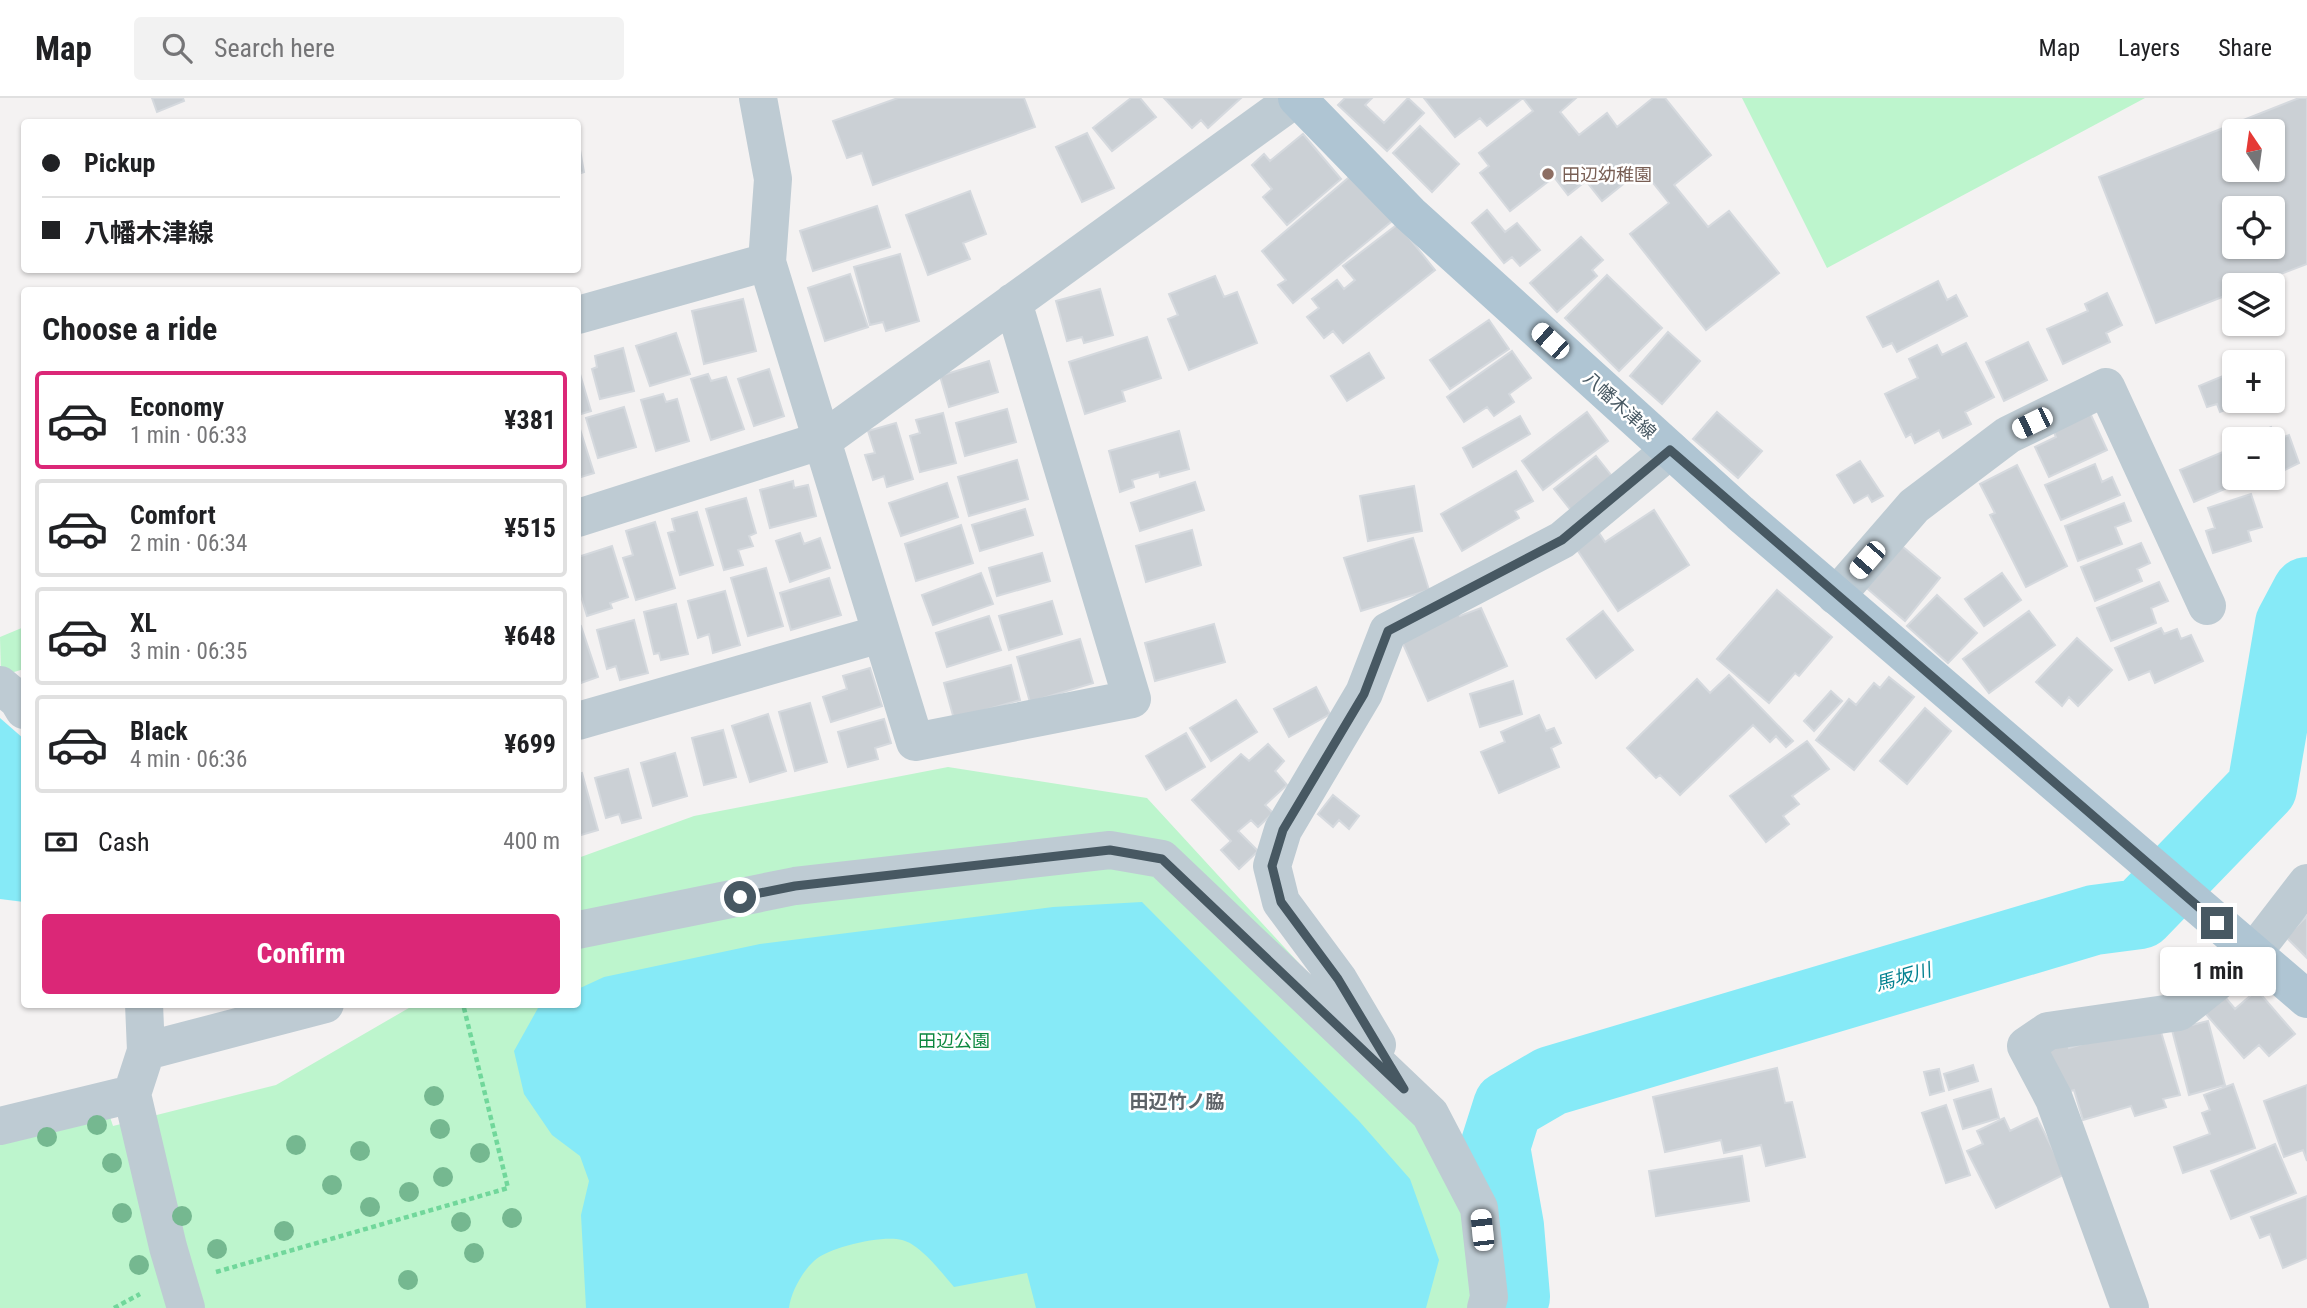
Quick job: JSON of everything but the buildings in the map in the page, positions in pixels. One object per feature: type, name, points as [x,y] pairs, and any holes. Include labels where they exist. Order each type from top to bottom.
[{"type":"main road","name":"八幡木津線","points":[[1296,98],[1410,214],[1670,450],[1836,596],[2307,999]]},
{"type":"street","points":[[758,98],[773,179],[767,262],[915,741],[1132,699],[1013,302]]},
{"type":"street","points":[[581,517],[823,440],[1296,98]]},
{"type":"street","points":[[581,314],[767,262]]},
{"type":"street","points":[[1836,596],[1914,506],[2008,435],[2106,387],[2207,606]]},
{"type":"street","points":[[1404,1089],[1338,979],[1281,902],[1272,866],[1283,830],[1364,694],[1388,631],[1562,540],[1670,450]]},
{"type":"street","points":[[581,720],[880,634]]},
{"type":"street","points":[[581,929],[795,886],[1110,850],[1162,859],[1430,1114],[1479,1208],[1489,1297],[1486,1308]]},
{"type":"street","points":[[2130,1308],[2054,1099],[2026,1046],[2048,1031],[2179,1012],[2253,954],[2307,883]]},
{"type":"street","points":[[144,1008],[146,1051],[132,1094],[182,1295]]},
{"type":"street","points":[[146,1051],[311,1008]]},
{"type":"street","points":[[0,1126],[132,1094]]},
{"type":"path","points":[[114,1308],[157,1287],[182,1295],[508,1188],[464,1008]]},
{"type":"green space","points":[[1742,98],[2145,98],[1827,268]]},
{"type":"green space","points":[[21,628],[21,670],[1,676],[0,637]]},
{"type":"green space","name":"田辺公園","points":[[948,767],[1147,798],[1353,1022],[1416,1082],[1497,1308],[0,1308],[0,1140],[108,1111],[113,1126],[276,1085],[409,1008],[581,1008],[581,857],[694,816]]},
{"type":"water","points":[[0,718],[21,736],[21,902],[0,899]]},
{"type":"water","points":[[1142,902],[1359,1121],[1410,1179],[1439,1260],[1426,1308],[1036,1308],[1027,1273],[954,1287],[916,1247],[902,1240],[882,1239],[831,1251],[814,1261],[801,1276],[789,1308],[586,1308],[581,1215],[589,1181],[580,1156],[552,1135],[524,1094],[514,1051],[538,1008],[581,1008],[581,988],[604,977],[760,944],[1053,907]]},
{"type":"waterway","name":"馬坂川","points":[[1511,1308],[1515,1297],[1509,1226],[1495,1147],[1508,1106],[1551,1081],[2094,920],[2140,914],[2262,788],[2290,624],[2307,592]]},
{"type":"place","name":"田辺幼稚園","points":[[1548,174]]},
{"type":"district","name":"田辺竹ノ脇","points":[[1177,1101]]},
{"type":"route","points":[[740,897],[795,886],[1110,850],[1162,859],[1404,1089],[1338,979],[1281,902],[1272,866],[1283,830],[1364,694],[1388,631],[1562,540],[1670,450],[1759,530],[2217,923]]}]
